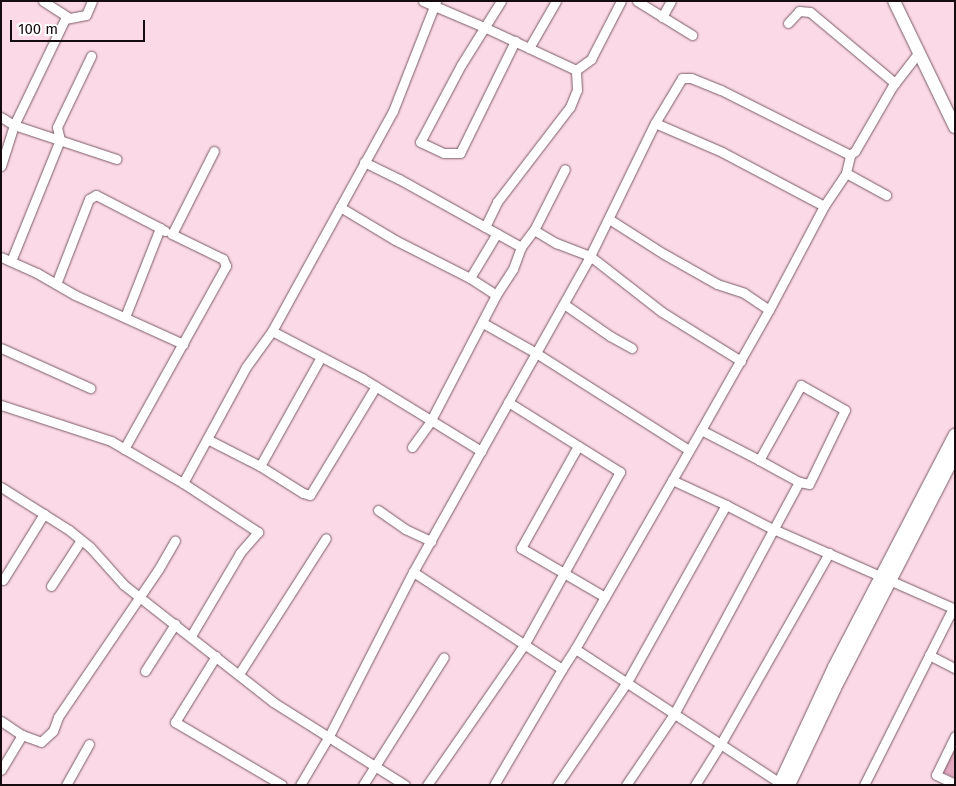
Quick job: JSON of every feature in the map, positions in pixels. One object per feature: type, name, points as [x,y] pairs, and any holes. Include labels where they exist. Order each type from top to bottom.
[{"type":"street","points":[[43,1],[68,17],[86,15],[92,1]]},
{"type":"street","points":[[423,1],[435,4],[576,70]]},
{"type":"street","points":[[501,1],[486,28],[461,65],[420,142],[444,153],[460,154],[515,41]]},
{"type":"street","points":[[529,48],[556,1]]},
{"type":"street","points":[[576,70],[591,59],[621,1]]},
{"type":"street","points":[[637,1],[692,35]]},
{"type":"street","points":[[662,16],[670,1]]},
{"type":"street","points":[[894,1],[955,127]]},
{"type":"street","points":[[183,483],[246,367],[272,331],[393,111],[435,4]]},
{"type":"street","points":[[788,23],[799,10],[810,12],[895,83]]},
{"type":"street","points":[[1,166],[14,125],[57,34],[68,17]]},
{"type":"street","points":[[494,785],[562,669],[576,649],[770,310],[824,206],[846,173],[850,155],[855,151],[895,83],[918,52]]},
{"type":"street","points":[[10,261],[60,140],[57,127],[91,56]]},
{"type":"street","points":[[485,227],[497,202],[570,107],[577,90],[576,70]]},
{"type":"street","points":[[300,785],[329,736],[413,572],[590,256],[655,123],[682,78],[691,78],[721,90],[850,155]]},
{"type":"street","points":[[1,117],[14,125],[116,159]]},
{"type":"street","points":[[655,123],[722,152],[824,206]]},
{"type":"street","points":[[172,234],[214,151]]},
{"type":"street","points":[[364,162],[521,247]]},
{"type":"street","points":[[412,447],[430,422],[496,296],[513,269],[521,247],[534,230],[565,169]]},
{"type":"street","points":[[846,173],[886,195]]},
{"type":"street","points":[[56,284],[89,199],[96,195],[223,259],[226,266],[124,449]]},
{"type":"street","points":[[340,207],[395,240],[470,278],[496,296]]},
{"type":"street","points":[[609,219],[664,254],[717,284],[744,292],[770,310]]},
{"type":"street","points":[[125,317],[160,228]]},
{"type":"street","points":[[534,230],[556,243],[590,256],[662,312],[741,361]]},
{"type":"street","points":[[470,278],[497,233]]},
{"type":"street","points":[[1,257],[183,344]]},
{"type":"street","points":[[564,304],[610,336],[632,348]]},
{"type":"street","points":[[483,323],[536,353],[689,450]]},
{"type":"street","points":[[272,331],[376,386],[430,422],[481,451]]},
{"type":"street","points":[[1,348],[90,388]]},
{"type":"street","points":[[260,466],[321,357]]},
{"type":"street","points":[[701,430],[799,482],[809,484],[845,410],[801,384],[759,460]]},
{"type":"street","points":[[207,439],[260,466],[303,493],[310,494],[376,386]]},
{"type":"street","points":[[428,785],[524,644],[565,574],[620,472],[508,402]]},
{"type":"street","points":[[1,405],[111,441],[183,483],[258,532],[240,553],[191,636]]},
{"type":"street","points":[[886,577],[955,435]]},
{"type":"street","points":[[578,446],[521,548],[605,597]]},
{"type":"street","points":[[576,649],[720,745],[787,784],[834,667],[955,456]]},
{"type":"street","points":[[672,480],[774,529],[886,577],[954,609],[864,785]]},
{"type":"street","points":[[626,785],[674,714],[799,482]]},
{"type":"street","points":[[1,487],[82,540],[124,586],[191,636],[273,702],[405,785]]},
{"type":"street","points":[[557,785],[627,682],[726,505]]},
{"type":"street","points":[[378,510],[405,529],[431,541]]},
{"type":"street","points":[[3,580],[44,514]]},
{"type":"street","points":[[239,674],[326,538]]},
{"type":"street","points":[[51,586],[82,540]]},
{"type":"street","points":[[1,721],[22,735],[41,742],[53,731],[58,717],[158,570],[175,540]]},
{"type":"street","points":[[695,785],[720,745],[829,553]]},
{"type":"street","points":[[413,572],[562,669]]},
{"type":"street","points":[[145,671],[175,624]]},
{"type":"street","points":[[929,655],[955,668]]},
{"type":"street","points":[[216,656],[175,722],[282,785]]},
{"type":"street","points":[[363,785],[444,658]]},
{"type":"street","points":[[1,770],[22,735]]},
{"type":"street","points":[[955,736],[936,775],[955,784]]},
{"type":"street","points":[[66,785],[89,744]]},
{"type":"shaded area","points":[[955,747],[955,778],[942,772]]}]
